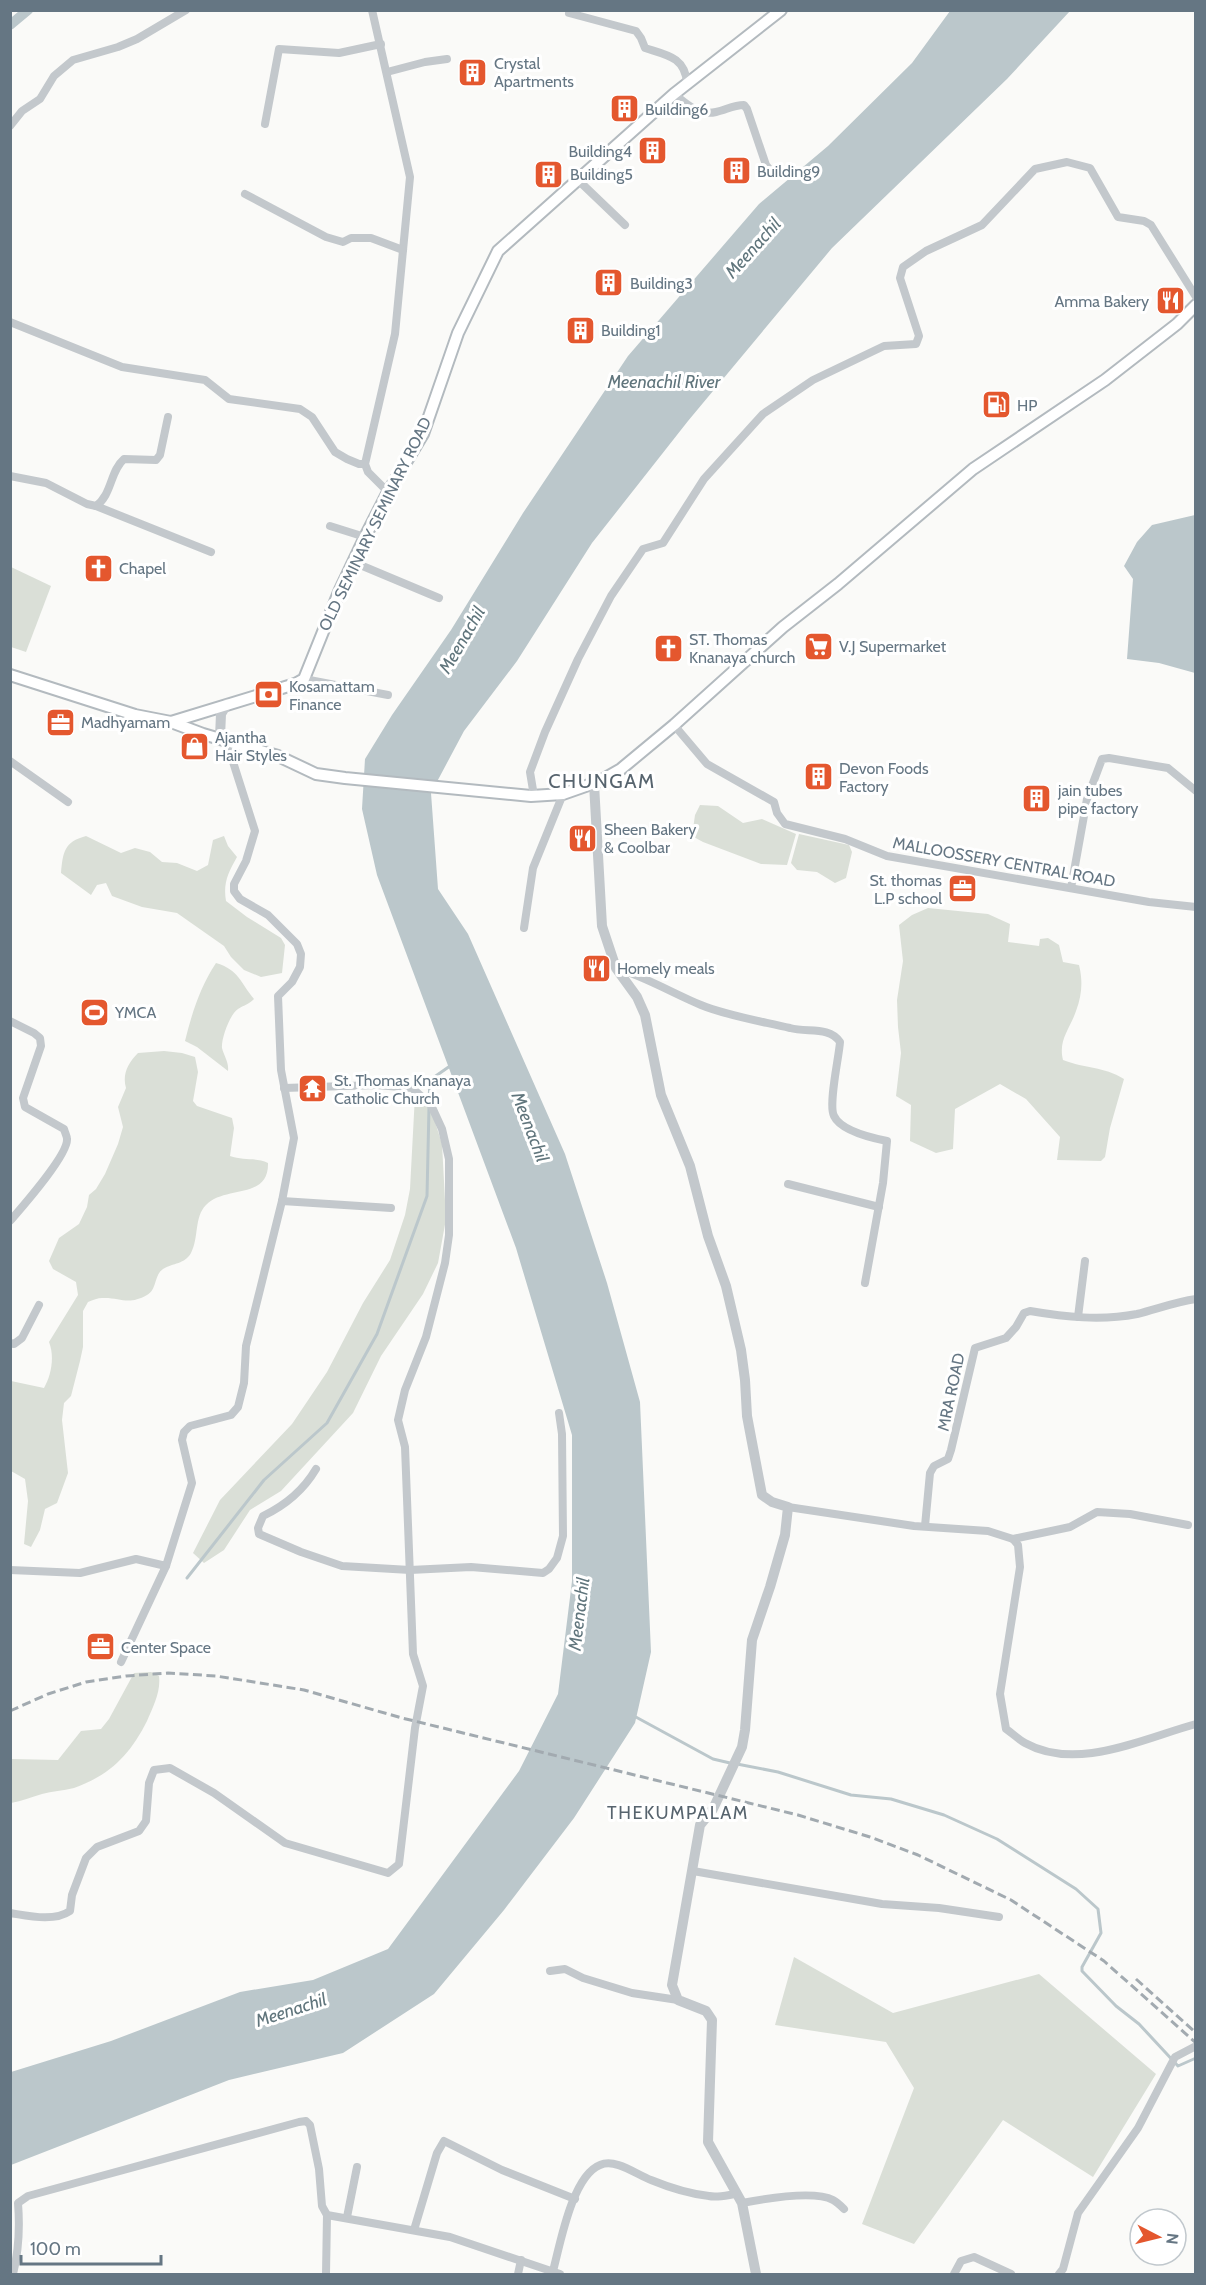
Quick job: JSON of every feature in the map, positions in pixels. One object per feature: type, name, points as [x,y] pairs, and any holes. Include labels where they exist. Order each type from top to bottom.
[{"type":"main road","name":"OLD SEMINARY SEMINARY ROAD","points":[[304,679],[365,537],[388,492],[423,434],[458,333],[498,251],[674,94],[781,10]]},
{"type":"main road","points":[[10,675],[278,756],[316,774],[533,796],[563,794],[594,784],[621,769],[674,725],[783,627],[838,584],[973,469],[1105,380],[1178,324],[1196,305]]},
{"type":"main road","points":[[171,722],[295,684],[304,679]]},
{"type":"street","points":[[10,126],[22,111],[40,99],[54,76],[73,60],[118,47],[186,10]]},
{"type":"street","points":[[372,10],[410,177],[395,334],[365,464],[368,472],[388,492]]},
{"type":"street","points":[[569,14],[636,31],[645,48],[660,52],[683,65],[686,70],[687,83]]},
{"type":"street","points":[[265,124],[279,49],[339,52],[381,44]]},
{"type":"street","points":[[387,72],[447,59]]},
{"type":"street","points":[[674,94],[696,111],[703,113],[744,105],[766,165],[771,171]]},
{"type":"street","points":[[533,796],[530,772],[545,732],[578,658],[611,596],[643,549],[663,543],[704,479],[763,414],[813,380],[884,346],[916,344],[919,336],[900,278],[903,267],[926,251],[982,225],[1035,169],[1067,162],[1090,168],[1118,217],[1144,221],[1151,225],[1196,297]]},
{"type":"street","points":[[578,180],[625,225]]},
{"type":"street","points":[[245,194],[326,237],[343,242],[351,238],[370,238],[403,250]]},
{"type":"street","points":[[10,322],[122,367],[205,380],[228,399],[300,409],[312,417],[335,452],[359,464],[365,464]]},
{"type":"street","points":[[96,506],[103,501],[119,464],[124,459],[156,460],[160,455],[168,417]]},
{"type":"street","points":[[10,476],[46,483],[87,504],[211,552]]},
{"type":"street","points":[[330,526],[365,537]]},
{"type":"street","points":[[353,562],[439,598]]},
{"type":"street","points":[[304,679],[388,695]]},
{"type":"street","points":[[121,1662],[166,1566],[192,1483],[182,1440],[184,1432],[190,1426],[231,1415],[238,1407],[244,1383],[246,1346],[282,1200],[294,1138],[281,1070],[278,996],[292,982],[300,967],[301,954],[297,944],[268,915],[240,898],[234,891],[234,884],[246,861],[255,831],[223,739],[221,714],[227,704]]},
{"type":"street","name":"MALLOOSSERY CENTRAL ROAD","points":[[674,725],[708,764],[774,802],[777,813],[785,824],[845,838],[887,856],[1149,902],[1196,907]]},
{"type":"street","points":[[1071,888],[1087,799],[1102,759],[1109,758],[1168,768],[1196,791]]},
{"type":"street","points":[[10,761],[68,802]]},
{"type":"street","points":[[594,784],[602,926],[616,968],[637,997],[645,1015],[661,1095],[690,1166],[708,1236],[726,1286],[741,1350],[746,1380],[747,1416],[762,1495],[772,1502],[788,1507],[925,1526],[988,1531],[1013,1539],[1070,1527],[1097,1512],[1130,1514],[1188,1525]]},
{"type":"street","points":[[524,928],[532,868],[563,794]]},
{"type":"street","points":[[616,968],[639,975],[701,1005],[799,1031],[829,1032],[835,1035],[840,1042],[832,1113],[835,1119],[855,1132],[887,1141],[879,1208],[865,1283]]},
{"type":"street","points":[[10,1021],[40,1038],[41,1046],[32,1078],[23,1098],[25,1107],[64,1130],[68,1140],[44,1179],[10,1221]]},
{"type":"street","points":[[10,1913],[32,1917],[62,1917],[70,1911],[72,1895],[86,1858],[97,1847],[139,1831],[146,1821],[149,1783],[154,1770],[170,1768],[214,1793],[285,1843],[388,1873],[399,1863],[415,1728],[423,1686],[413,1654],[410,1628],[405,1447],[398,1420],[405,1390],[426,1337],[445,1263],[448,1235],[449,1159],[442,1129],[431,1105],[412,1088],[377,1085],[284,1088]]},
{"type":"street","points":[[789,1185],[879,1208]]},
{"type":"street","points":[[282,1200],[391,1208]]},
{"type":"street","points":[[1078,1317],[1085,1261]]},
{"type":"street","name":"MRA ROAD","points":[[925,1526],[930,1473],[934,1466],[948,1459],[975,1348],[1006,1338],[1017,1327],[1024,1313],[1030,1311],[1078,1317],[1115,1317],[1138,1314],[1177,1302],[1196,1299]]},
{"type":"street","points":[[10,1343],[14,1344],[22,1338],[39,1305]]},
{"type":"street","points":[[316,1469],[305,1487],[280,1508],[263,1516],[258,1528],[259,1534],[342,1566],[410,1570],[471,1567],[543,1573],[557,1558],[564,1536],[559,1413]]},
{"type":"street","points":[[678,2000],[672,1985],[700,1825],[713,1809],[736,1763],[746,1730],[752,1640],[785,1535],[788,1507]]},
{"type":"street","points":[[1013,1539],[1018,1545],[1020,1567],[1000,1694],[1006,1729],[1025,1743],[1050,1752],[1104,1753],[1196,1724]]},
{"type":"street","points":[[10,1570],[81,1573],[136,1559],[166,1566]]},
{"type":"street","points":[[693,1871],[882,1905],[939,1908],[999,1917]]},
{"type":"street","points":[[550,1971],[565,1969],[583,1978],[632,1993],[678,2000],[706,2011],[712,2020],[708,2142],[739,2199],[756,2274]]},
{"type":"street","points":[[1059,2274],[1063,2269],[1078,2213],[1138,2128],[1175,2057],[1196,2046]]},
{"type":"street","points":[[13,2274],[18,2254],[20,2224],[18,2203],[28,2196],[299,2121],[306,2121],[310,2125],[319,2169],[322,2206],[327,2215],[326,2274]]},
{"type":"street","points":[[414,2230],[437,2153],[444,2141],[502,2170],[575,2199]]},
{"type":"street","points":[[327,2215],[348,2217],[450,2238],[552,2272],[575,2199],[590,2172],[601,2164],[613,2164],[652,2181],[710,2197],[759,2199],[808,2195],[832,2199],[844,2209]]},
{"type":"street","points":[[348,2217],[357,2167]]},
{"type":"street","points":[[954,2274],[961,2261],[974,2257],[1011,2274]]},
{"type":"street","points":[[518,2274],[521,2260]]},
{"type":"shaded area","points":[[11,567],[51,586],[26,652],[11,647]]},
{"type":"shaded area","points":[[700,805],[718,806],[743,823],[762,819],[796,834],[787,865],[761,864],[692,836],[695,815]]},
{"type":"shaded area","points":[[799,834],[849,845],[852,852],[846,878],[835,883],[817,872],[797,870],[791,863]]},
{"type":"shaded area","points":[[86,836],[121,853],[135,848],[150,852],[162,862],[177,863],[197,871],[208,865],[213,840],[224,836],[228,846],[237,857],[227,878],[226,901],[281,938],[285,945],[282,973],[261,977],[244,970],[224,946],[177,913],[142,907],[112,896],[106,883],[97,885],[91,895],[61,873],[66,849],[73,841]]},
{"type":"shaded area","points":[[928,908],[988,914],[1010,924],[1008,942],[1039,946],[1040,939],[1048,938],[1059,945],[1063,962],[1079,965],[1081,994],[1063,1040],[1063,1060],[1109,1072],[1124,1079],[1110,1128],[1105,1157],[1101,1161],[1057,1160],[1060,1137],[1026,1099],[1000,1084],[955,1109],[953,1149],[936,1153],[910,1141],[911,1105],[896,1096],[901,1053],[897,1000],[903,961],[899,925],[912,915]]},
{"type":"shaded area","points":[[216,963],[230,969],[254,999],[235,1012],[227,1027],[222,1048],[228,1071],[197,1047],[185,1041],[197,1000]]},
{"type":"shaded area","points":[[164,1051],[195,1057],[198,1072],[193,1101],[197,1106],[232,1118],[234,1128],[230,1156],[268,1163],[266,1175],[254,1187],[224,1195],[206,1205],[200,1215],[191,1253],[186,1259],[163,1269],[150,1293],[134,1300],[102,1298],[88,1302],[83,1311],[83,1347],[80,1361],[71,1396],[64,1403],[62,1420],[68,1473],[57,1503],[45,1509],[40,1530],[31,1547],[24,1544],[28,1501],[25,1479],[11,1471],[11,1381],[44,1388],[52,1360],[49,1342],[78,1295],[76,1282],[53,1269],[49,1261],[59,1238],[79,1224],[87,1207],[89,1195],[96,1189],[105,1174],[118,1144],[123,1127],[118,1107],[126,1088],[125,1073],[131,1061],[138,1053]]},
{"type":"shaded area","points":[[415,1095],[430,1106],[442,1144],[446,1219],[438,1263],[423,1294],[381,1356],[353,1413],[281,1491],[250,1510],[224,1550],[204,1563],[193,1553],[220,1500],[292,1424],[327,1372],[363,1303],[390,1260],[405,1215],[410,1189]]},
{"type":"shaded area","points":[[151,1672],[159,1676],[158,1694],[154,1705],[140,1733],[118,1762],[98,1777],[74,1788],[11,1803],[11,1759],[58,1760],[81,1731],[101,1729],[109,1719],[134,1673]]},
{"type":"shaded area","points":[[794,1957],[893,2013],[1039,1974],[1156,2074],[1093,2177],[1003,2120],[914,2244],[862,2224],[914,2088],[886,2042],[775,2025]]},
{"type":"water","name":"Meenachil River","points":[[950,11],[1070,11],[1007,79],[832,248],[688,421],[592,543],[517,661],[464,731],[431,793],[438,889],[468,934],[565,1154],[607,1283],[640,1402],[651,1652],[635,1723],[574,1818],[504,1910],[434,1994],[343,2053],[229,2080],[11,2165],[11,2072],[111,2041],[240,1992],[313,1980],[388,1949],[519,1771],[558,1694],[572,1581],[572,1435],[516,1248],[377,875],[362,809],[365,759],[392,715],[451,630],[523,513],[628,356],[759,204],[828,146],[912,63]]},
{"type":"water","points":[[1195,515],[1195,673],[1159,663],[1127,659],[1133,579],[1124,566],[1137,542],[1152,525]]},
{"type":"waterway","points":[[10,25],[28,10]]},
{"type":"waterway","points":[[429,1101],[430,1080],[450,1066]]},
{"type":"waterway","points":[[187,1578],[264,1480],[327,1423],[377,1334],[427,1196],[429,1107]]},
{"type":"waterway","points":[[634,1716],[713,1759],[730,1763]]},
{"type":"waterway","points":[[737,1764],[778,1772],[851,1795],[891,1799],[944,1815],[997,1839],[1076,1889],[1098,1909],[1101,1933],[1082,1971],[1116,2006],[1139,2024],[1178,2066],[1196,2058]]},
{"type":"railway","points":[[10,1711],[48,1694],[86,1682],[168,1673],[216,1676],[304,1690],[402,1718],[798,1815],[870,1837],[918,1855],[1011,1900],[1104,1961],[1196,2043]]},
{"type":"railway","points":[[1136,1979],[1194,2031]]},
{"type":"place","name":"Crystal Apartments","points":[[473,72]]},
{"type":"place","name":"Building6","points":[[624,109]]},
{"type":"place","name":"Building4","points":[[653,151]]},
{"type":"place","name":"Building9","points":[[736,171]]},
{"type":"place","name":"Building5","points":[[549,174]]},
{"type":"place","name":"Building3","points":[[609,283]]},
{"type":"place","name":"Amma Bakery","points":[[1170,301]]},
{"type":"place","name":"Building1","points":[[580,330]]},
{"type":"place","name":"HP","points":[[996,405]]},
{"type":"place","name":"Chapel","points":[[98,568]]},
{"type":"place","name":"V.J Supermarket","points":[[818,646]]},
{"type":"place","name":"ST. Thomas Knanaya church","points":[[668,648]]},
{"type":"place","name":"Kosamattam Finance","points":[[268,695]]},
{"type":"place","name":"Madhyamam","points":[[60,722]]},
{"type":"place","name":"Ajantha Hair Styles","points":[[194,746]]},
{"type":"place","name":"Devon Foods Factory","points":[[818,777]]},
{"type":"place","name":"jain tubes pipe factory","points":[[1037,799]]},
{"type":"place","name":"Sheen Bakery & Coolbar","points":[[583,838]]},
{"type":"place","name":"St. thomas L.P school","points":[[963,889]]},
{"type":"place","name":"Homely meals","points":[[596,968]]},
{"type":"place","name":"YMCA","points":[[94,1012]]},
{"type":"place","name":"St. Thomas Knanaya Catholic Church","points":[[313,1089]]},
{"type":"place","name":"Center Space","points":[[100,1647]]},
{"type":"district","name":"CHUNGAM","points":[[602,781]]},
{"type":"district","name":"THEKUMPALAM","points":[[678,1813]]},
{"type":"water label","name":"Meenachil","points":[[753,248]]},
{"type":"water label","name":"Meenachil","points":[[462,640]]},
{"type":"water label","name":"Meenachil","points":[[530,1127]]},
{"type":"water label","name":"Meenachil","points":[[579,1614]]},
{"type":"water label","name":"Meenachil","points":[[291,2010]]}]
